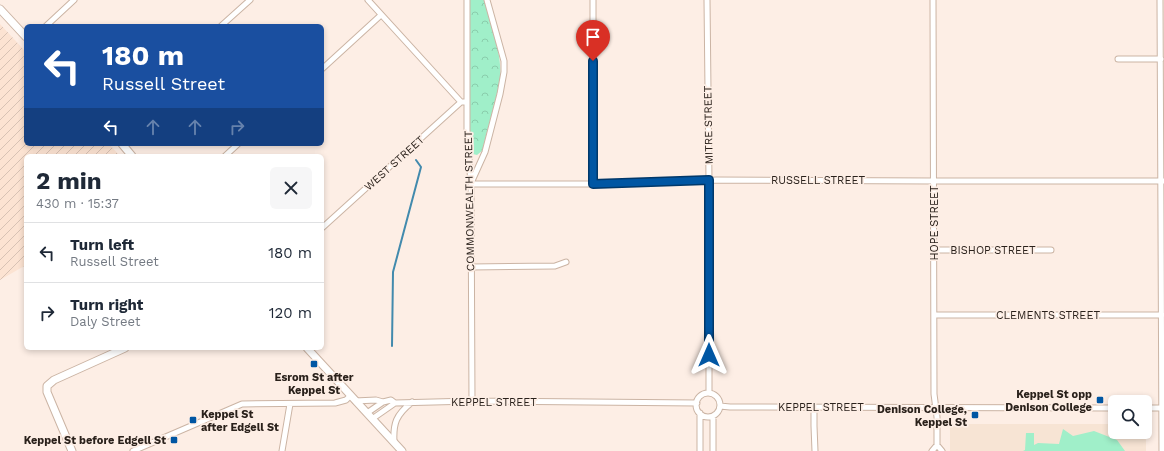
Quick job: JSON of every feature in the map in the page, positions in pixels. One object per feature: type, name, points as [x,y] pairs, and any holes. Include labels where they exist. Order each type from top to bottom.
[{"type":"street","points":[[48,24],[74,0]]},
{"type":"street","points":[[223,24],[250,0]]},
{"type":"street","points":[[368,0],[461,102],[467,102]]},
{"type":"street","name":"COMMONWEALTH STREET","points":[[467,0],[468,153],[471,184],[472,401]]},
{"type":"street","points":[[471,184],[485,152],[504,72],[504,61],[487,0]]},
{"type":"street","points":[[593,0],[593,184]]},
{"type":"street","name":"MITRE STREET","points":[[707,0],[709,393]]},
{"type":"street","name":"HOPE STREET","points":[[933,0],[934,400],[937,417],[937,445]]},
{"type":"street","points":[[1160,0],[1163,181],[1162,451]]},
{"type":"street","points":[[0,9],[24,35]]},
{"type":"street","points":[[324,67],[381,15]]},
{"type":"street","points":[[1118,59],[1161,59]]},
{"type":"street","name":"WEST STREET","points":[[324,226],[461,102]]},
{"type":"street","points":[[124,146],[130,154]]},
{"type":"street","points":[[227,154],[236,146]]},
{"type":"street","name":"RUSSELL STREET","points":[[471,184],[593,184],[709,180],[1163,181]]},
{"type":"street","name":"BISHOP STREET","points":[[934,250],[1051,250]]},
{"type":"street","points":[[471,267],[554,266],[566,262]]},
{"type":"street","name":"CLEMENTS STREET","points":[[934,314],[1162,315]]},
{"type":"street","points":[[72,451],[47,392],[47,386],[54,380],[121,350]]},
{"type":"street","points":[[309,350],[402,451]]},
{"type":"street","points":[[700,413],[706,416],[713,416],[718,411],[720,406],[717,397],[709,393],[702,395],[697,403],[697,408],[700,413],[700,451]]},
{"type":"street","name":"KEPPEL STREET","points":[[134,451],[237,405],[246,403],[337,403],[353,398],[383,402],[391,400],[395,403],[472,401],[697,403]]},
{"type":"street","points":[[370,416],[383,402]]},
{"type":"street","points":[[394,442],[394,426],[396,420],[400,413],[412,402]]},
{"type":"street","points":[[370,416],[395,403]]},
{"type":"street","points":[[282,451],[290,404]]},
{"type":"street","name":"KEPPEL STREET","points":[[720,406],[814,408],[1108,408]]},
{"type":"street","points":[[814,408],[815,451]]},
{"type":"street","points":[[1152,408],[1163,408]]},
{"type":"street","points":[[713,416],[713,451]]},
{"type":"street","points":[[932,451],[937,445],[942,451]]},
{"type":"shaded area","points":[[0,24],[24,50],[24,146],[111,146],[118,154],[24,154],[24,266],[0,280]]},
{"type":"shaded area","points":[[950,424],[1108,424],[1108,439],[1146,439],[1146,451],[950,451]]},
{"type":"green space","points":[[470,0],[484,0],[496,40],[500,61],[500,82],[482,151],[477,155],[473,154],[470,148]]},
{"type":"green space","points":[[1063,429],[1073,436],[1094,431],[1108,436],[1108,439],[1117,440],[1125,451],[1023,451],[1025,450],[1026,433],[1034,433],[1034,445],[1038,443],[1059,444]]},
{"type":"waterway","points":[[392,346],[393,272],[421,167],[416,160]]},
{"type":"place","name":"Esrom St after Keppel St","points":[[314,364]]},
{"type":"place","name":"Keppel St opp Denison College","points":[[1100,400]]},
{"type":"place","name":"Denison College, Keppel St","points":[[975,415]]},
{"type":"place","name":"Keppel St after Edgell St","points":[[193,420]]},
{"type":"place","name":"Keppel St before Edgell St","points":[[174,440]]},
{"type":"route","points":[[593,61],[593,184],[709,180],[709,355]]}]
